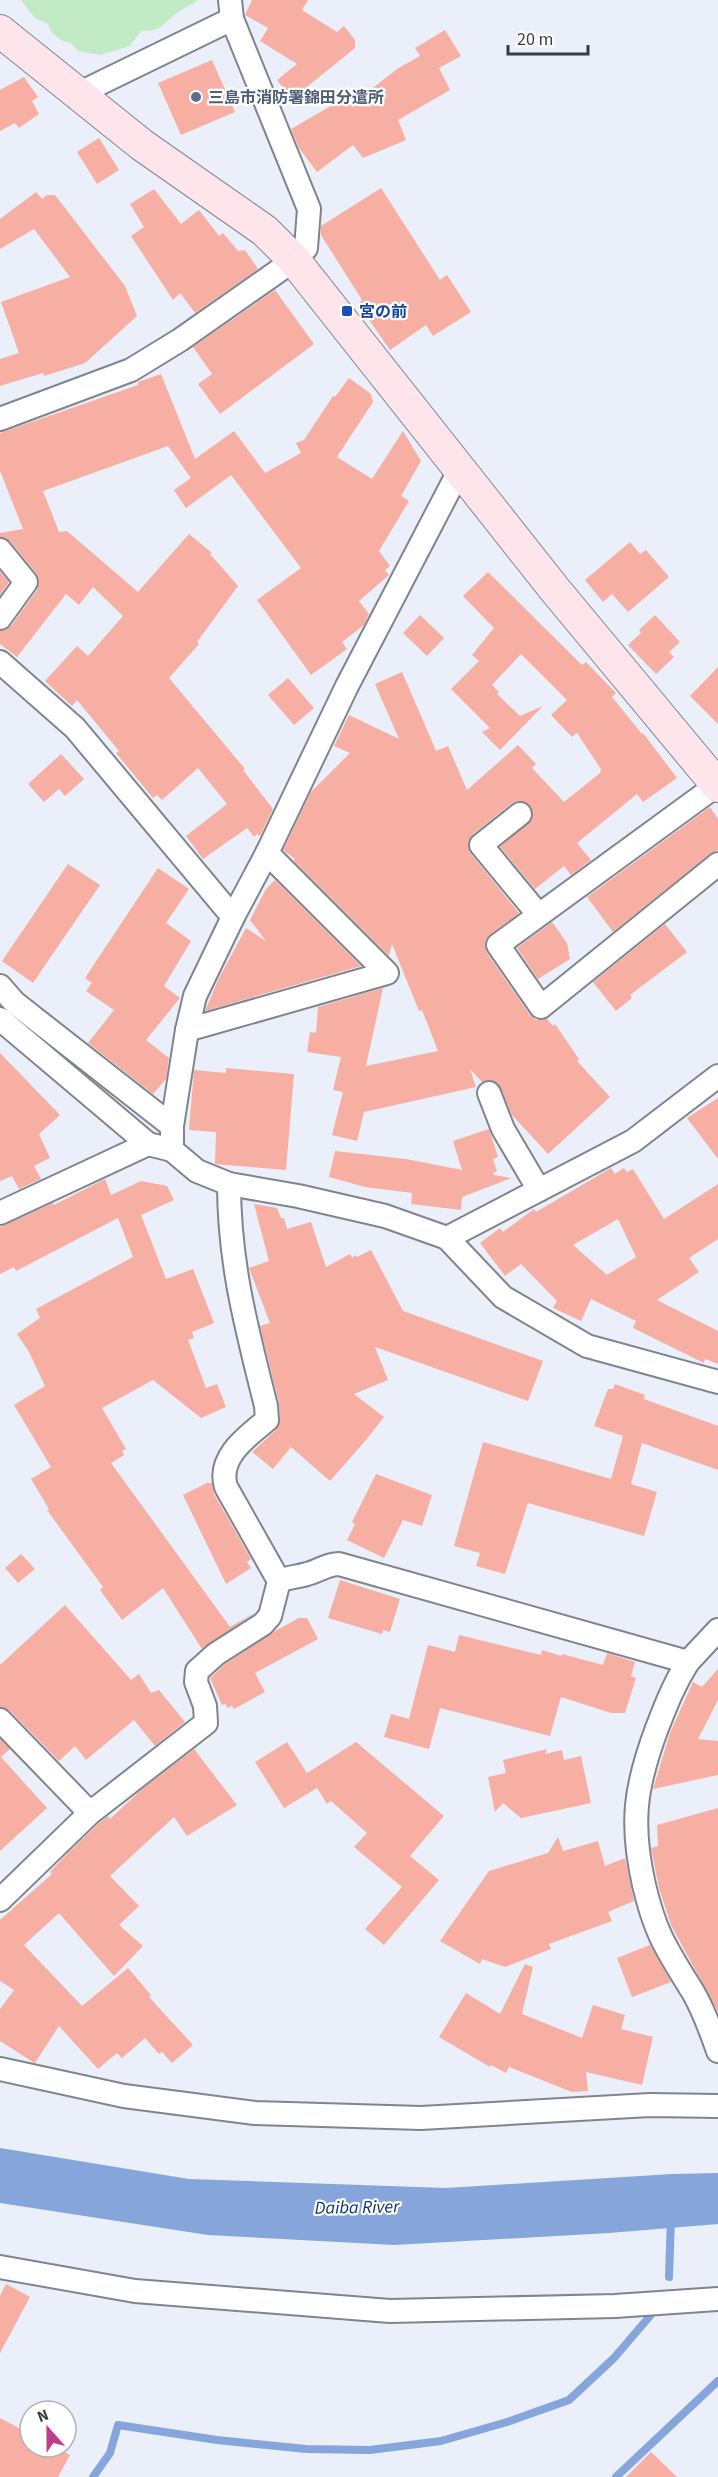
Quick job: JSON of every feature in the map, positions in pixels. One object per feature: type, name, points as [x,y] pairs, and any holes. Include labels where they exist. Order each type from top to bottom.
[{"type":"street","points":[[0,419],[131,370],[180,340],[294,260],[306,248],[309,209],[231,10],[78,94]]},
{"type":"street","points":[[0,31],[142,145],[258,225],[294,260],[459,471],[717,785],[537,914],[498,945],[541,1007],[718,864]]},
{"type":"street","points":[[172,1150],[172,1126],[187,1030],[195,996],[232,917],[267,854],[352,676],[459,471]]},
{"type":"street","points":[[0,550],[26,582],[0,618]]},
{"type":"street","points":[[0,663],[75,728],[232,917]]},
{"type":"street","points":[[520,814],[482,845],[537,914]]},
{"type":"street","points":[[187,1030],[387,973],[267,854]]},
{"type":"street","points":[[0,986],[15,1002],[172,1126]]},
{"type":"street","points":[[0,1018],[148,1144],[172,1150],[197,1171],[229,1184],[298,1196],[385,1216],[447,1238],[503,1297],[587,1346],[718,1382]]},
{"type":"street","points":[[447,1238],[633,1141],[718,1076]]},
{"type":"street","points":[[489,1093],[503,1129],[539,1190]]},
{"type":"street","points":[[0,1213],[148,1144]]},
{"type":"street","points":[[0,1900],[90,1814],[206,1723],[205,1706],[196,1682],[197,1671],[216,1654],[263,1624],[270,1616],[279,1581],[226,1487],[222,1475],[226,1462],[236,1449],[267,1420],[266,1406],[238,1290],[229,1226],[229,1184]]},
{"type":"street","points":[[279,1581],[316,1571],[329,1564],[339,1564],[688,1662]]},
{"type":"street","points":[[718,1630],[688,1662],[673,1686],[645,1760],[636,1802],[634,1828],[637,1855],[647,1900],[660,1935],[702,2011],[718,2051]]},
{"type":"street","points":[[0,1720],[90,1814]]},
{"type":"street","points":[[0,2069],[124,2096],[255,2114],[421,2118],[650,2105],[718,2106]]},
{"type":"street","points":[[0,2267],[135,2291],[390,2312],[615,2306],[718,2299]]},
{"type":"green space","points":[[21,0],[198,0],[178,12],[159,28],[141,31],[130,46],[100,55],[78,51],[71,43],[61,40],[51,32],[48,24],[35,18]]},
{"type":"water","name":"Daiba River","points":[[0,2148],[189,2179],[446,2188],[718,2173],[718,2224],[609,2233],[394,2245],[208,2235],[0,2203]]},
{"type":"building","points":[[252,0],[308,0],[302,10],[337,32],[344,26],[355,40],[355,48],[292,99],[277,80],[297,64],[260,41],[268,28],[245,15]]},
{"type":"building","points":[[445,30],[461,56],[439,68],[450,90],[398,120],[406,140],[363,158],[353,145],[317,172],[299,148],[291,129],[355,92],[360,98],[397,69],[420,56],[415,48]]},
{"type":"building","points":[[212,60],[235,112],[181,135],[158,83]]},
{"type":"building","points":[[24,77],[38,97],[32,101],[39,114],[19,128],[15,123],[0,131],[0,90]]},
{"type":"building","points":[[99,138],[119,170],[97,184],[77,152]]},
{"type":"building","points":[[381,188],[440,280],[447,275],[471,312],[433,336],[426,325],[390,350],[358,304],[362,300],[321,235],[321,226]]},
{"type":"building","points":[[154,189],[181,224],[199,210],[219,236],[223,233],[238,251],[245,250],[258,269],[195,313],[180,293],[173,300],[131,236],[144,227],[130,204]]},
{"type":"building","points":[[36,192],[42,199],[47,195],[55,195],[125,286],[137,316],[85,363],[44,376],[43,373],[0,386],[0,359],[19,353],[1,302],[70,277],[34,229],[0,249],[0,219]]},
{"type":"building","points":[[275,290],[314,344],[220,414],[198,384],[212,374],[193,347]]},
{"type":"building","points":[[161,374],[195,459],[234,431],[265,473],[301,453],[296,443],[304,440],[333,396],[335,397],[349,378],[371,394],[373,402],[337,457],[372,479],[403,431],[421,461],[401,496],[409,501],[379,551],[390,566],[385,570],[389,575],[359,601],[369,614],[364,625],[342,642],[347,649],[311,675],[257,600],[301,568],[231,475],[186,508],[174,490],[191,478],[168,446],[43,491],[59,532],[67,531],[138,592],[189,534],[212,553],[210,554],[238,586],[197,642],[199,644],[169,678],[245,769],[243,770],[273,809],[260,836],[257,834],[254,837],[247,828],[203,859],[186,836],[227,804],[198,768],[162,800],[157,795],[153,798],[116,753],[119,751],[77,700],[72,706],[45,681],[77,646],[88,656],[123,616],[93,587],[79,605],[66,594],[17,657],[0,644],[0,631],[11,626],[37,590],[39,582],[36,573],[10,541],[0,537],[0,533],[23,529],[0,471],[0,433],[138,385],[138,382]]},
{"type":"building","points":[[630,542],[640,554],[646,550],[669,577],[628,612],[612,594],[603,602],[585,580]]},
{"type":"building","points":[[0,571],[9,582],[0,595]]},
{"type":"building","points":[[488,572],[582,665],[586,662],[616,693],[612,697],[677,778],[643,802],[637,794],[577,843],[591,860],[571,875],[564,866],[535,889],[500,847],[532,819],[533,811],[525,802],[512,803],[473,834],[468,841],[471,854],[519,913],[486,939],[487,953],[530,1015],[536,1020],[547,1019],[553,1026],[555,1024],[579,1059],[577,1061],[610,1097],[548,1154],[512,1115],[498,1083],[490,1080],[482,1082],[470,1069],[476,1087],[364,1112],[357,1141],[332,1135],[343,1092],[333,1090],[341,1057],[307,1052],[310,1032],[316,1033],[318,1007],[383,988],[366,1066],[438,1051],[392,944],[389,956],[294,861],[295,859],[283,850],[311,792],[350,753],[334,746],[349,715],[399,739],[375,684],[402,672],[436,751],[448,746],[467,790],[518,745],[536,764],[532,768],[564,802],[600,773],[601,769],[577,733],[572,737],[551,715],[567,700],[521,654],[492,685],[499,692],[497,694],[520,716],[543,706],[500,750],[482,732],[490,728],[451,689],[479,661],[472,655],[494,628],[463,596]]},
{"type":"building","points":[[420,615],[444,638],[427,656],[403,633]]},
{"type":"building","points":[[655,615],[680,642],[669,652],[674,657],[656,674],[628,645],[641,633],[639,630]]},
{"type":"building","points":[[718,667],[718,724],[690,696]]},
{"type":"building","points":[[288,678],[314,708],[294,725],[268,695]]},
{"type":"building","points":[[61,754],[84,779],[65,796],[59,789],[44,802],[28,784]]},
{"type":"building","points":[[710,807],[718,819],[718,850],[613,932],[587,897]]},
{"type":"building","points":[[68,864],[100,885],[33,983],[2,961]]},
{"type":"building","points":[[158,868],[189,889],[166,923],[191,941],[164,986],[180,998],[146,1040],[169,1058],[166,1079],[153,1094],[88,1043],[114,1010],[86,991],[92,983],[85,978]]},
{"type":"building","points":[[275,880],[361,966],[205,1011],[218,980],[246,928],[266,941],[250,920],[266,889]]},
{"type":"building","points":[[552,922],[567,943],[570,959],[538,979],[517,948]]},
{"type":"building","points":[[665,924],[687,952],[630,995],[632,998],[616,1011],[593,982]]},
{"type":"building","points":[[0,1053],[60,1115],[39,1134],[50,1158],[34,1166],[41,1179],[19,1189],[12,1176],[0,1181]]},
{"type":"building","points":[[226,1068],[294,1074],[286,1170],[215,1164],[216,1132],[189,1130],[194,1070],[226,1073]]},
{"type":"building","points":[[718,1098],[718,1159],[687,1118]]},
{"type":"building","points":[[489,1129],[498,1157],[493,1159],[497,1171],[493,1173],[511,1178],[462,1197],[461,1210],[411,1204],[412,1193],[365,1187],[329,1177],[335,1151],[406,1159],[462,1170],[453,1141]]},
{"type":"building","points":[[611,1168],[615,1174],[624,1168],[627,1172],[633,1169],[664,1219],[718,1184],[718,1239],[689,1258],[699,1272],[657,1300],[718,1331],[718,1364],[705,1359],[704,1363],[633,1328],[636,1321],[591,1299],[581,1321],[553,1308],[557,1301],[521,1264],[505,1276],[480,1243],[500,1228],[503,1232],[534,1209],[536,1212]],"holes":[[[618,1219],[636,1257],[607,1275],[573,1245]]]},
{"type":"building","points":[[105,1179],[111,1195],[141,1181],[167,1186],[174,1200],[141,1215],[166,1279],[193,1269],[214,1323],[192,1332],[194,1338],[188,1340],[206,1388],[217,1384],[226,1407],[201,1418],[153,1380],[102,1408],[126,1449],[122,1451],[124,1455],[111,1463],[230,1627],[256,1612],[202,1649],[163,1588],[122,1620],[100,1590],[103,1587],[47,1510],[49,1509],[31,1479],[51,1467],[14,1405],[45,1386],[29,1352],[17,1334],[40,1318],[36,1309],[133,1257],[118,1218],[16,1271],[14,1267],[0,1274],[0,1227],[53,1203],[54,1205]]},
{"type":"building","points":[[254,1204],[277,1208],[281,1218],[284,1218],[287,1229],[311,1222],[326,1267],[350,1254],[352,1258],[371,1250],[403,1311],[543,1361],[528,1401],[375,1347],[388,1380],[354,1394],[384,1417],[366,1440],[330,1481],[291,1447],[273,1469],[252,1452],[276,1430],[280,1419],[279,1403],[260,1326],[270,1323],[249,1268],[269,1261]]},
{"type":"building","points":[[615,1384],[645,1395],[644,1399],[718,1426],[718,1470],[642,1443],[631,1484],[657,1492],[644,1536],[528,1503],[505,1574],[476,1566],[480,1553],[454,1546],[483,1442],[611,1479],[623,1436],[594,1426],[608,1389],[613,1389]]},
{"type":"building","points":[[376,1474],[432,1495],[422,1526],[403,1520],[384,1558],[347,1540],[355,1524],[352,1522]]},
{"type":"building","points":[[207,1483],[212,1483],[214,1494],[251,1559],[247,1562],[251,1568],[226,1584],[183,1495]]},
{"type":"building","points":[[21,1554],[35,1569],[18,1583],[5,1568]]},
{"type":"building","points":[[340,1580],[400,1599],[390,1632],[383,1630],[382,1634],[328,1618]]},
{"type":"building","points":[[65,1605],[131,1680],[139,1674],[151,1693],[159,1690],[185,1722],[155,1746],[134,1720],[86,1760],[75,1746],[59,1761],[10,1711],[0,1707],[0,1665]]},
{"type":"building","points":[[299,1618],[307,1618],[318,1639],[255,1673],[265,1692],[234,1709],[232,1706],[228,1708],[225,1704],[222,1705],[210,1678],[224,1665]]},
{"type":"building","points":[[459,1635],[541,1655],[542,1650],[603,1665],[607,1653],[635,1662],[631,1676],[636,1678],[625,1713],[611,1713],[561,1697],[550,1736],[440,1708],[429,1749],[384,1737],[391,1714],[409,1719],[428,1645],[455,1652]]},
{"type":"building","points":[[718,1669],[718,1700],[698,1739],[718,1741],[718,1775],[653,1789],[670,1733],[693,1682],[702,1687]]},
{"type":"building","points":[[0,1739],[10,1749],[1,1757],[47,1808],[0,1851]]},
{"type":"building","points":[[287,1742],[307,1773],[356,1742],[444,1816],[410,1856],[439,1880],[384,1945],[365,1929],[402,1887],[354,1847],[367,1833],[331,1801],[327,1804],[317,1788],[284,1808],[255,1762]]},
{"type":"building","points":[[194,1749],[237,1805],[187,1836],[174,1817],[110,1876],[139,1906],[119,1925],[143,1946],[114,1976],[59,1913],[24,1945],[82,2006],[128,1968],[151,1995],[149,1997],[193,2045],[172,2063],[162,2052],[159,2054],[145,2038],[122,2058],[117,2053],[98,2069],[59,2026],[35,2063],[33,2062],[0,2041],[0,2009],[14,1990],[0,1981],[0,1920],[52,1874],[50,1872],[99,1823],[108,1816],[110,1819],[141,1790]]},
{"type":"building","points":[[547,1749],[545,1754],[562,1750],[564,1760],[581,1756],[591,1803],[521,1818],[503,1803],[495,1812],[488,1777],[506,1773],[503,1760]]},
{"type":"building","points":[[718,1808],[718,2012],[671,1925],[659,1888],[651,1848],[658,1846],[657,1825]]},
{"type":"building","points":[[558,1837],[563,1851],[598,1841],[605,1866],[625,1858],[634,1901],[608,1912],[612,1921],[549,1944],[551,1949],[505,1967],[482,1959],[480,1964],[440,1941],[489,1871],[548,1853]]},
{"type":"building","points":[[650,1945],[671,1982],[632,1997],[617,1958]]},
{"type":"building","points":[[525,1964],[533,1967],[522,2014],[582,2038],[593,2005],[625,2015],[621,2029],[653,2037],[642,2085],[586,2072],[588,2091],[572,2092],[509,2067],[506,2073],[491,2065],[490,2067],[439,2037],[466,1993],[500,2014]]},
{"type":"building","points":[[6,2284],[30,2297],[0,2353],[0,2296]]},
{"type":"building","points":[[0,2418],[18,2428],[18,2459],[68,2459],[58,2477],[0,2477]]},
{"type":"building","points":[[651,2452],[677,2477],[626,2477]]},
{"type":"waterway","points":[[669,2277],[671,2217]]},
{"type":"waterway","points":[[93,2477],[110,2453],[118,2425],[217,2440],[306,2449],[370,2450],[441,2441],[507,2422],[569,2400],[614,2358],[650,2316]]},
{"type":"waterway","points":[[616,2477],[718,2381]]},
{"type":"place","name":"三島市消防署錦田分遣所","points":[[196,97]]},
{"type":"place","name":"宮の前","points":[[347,311]]}]
